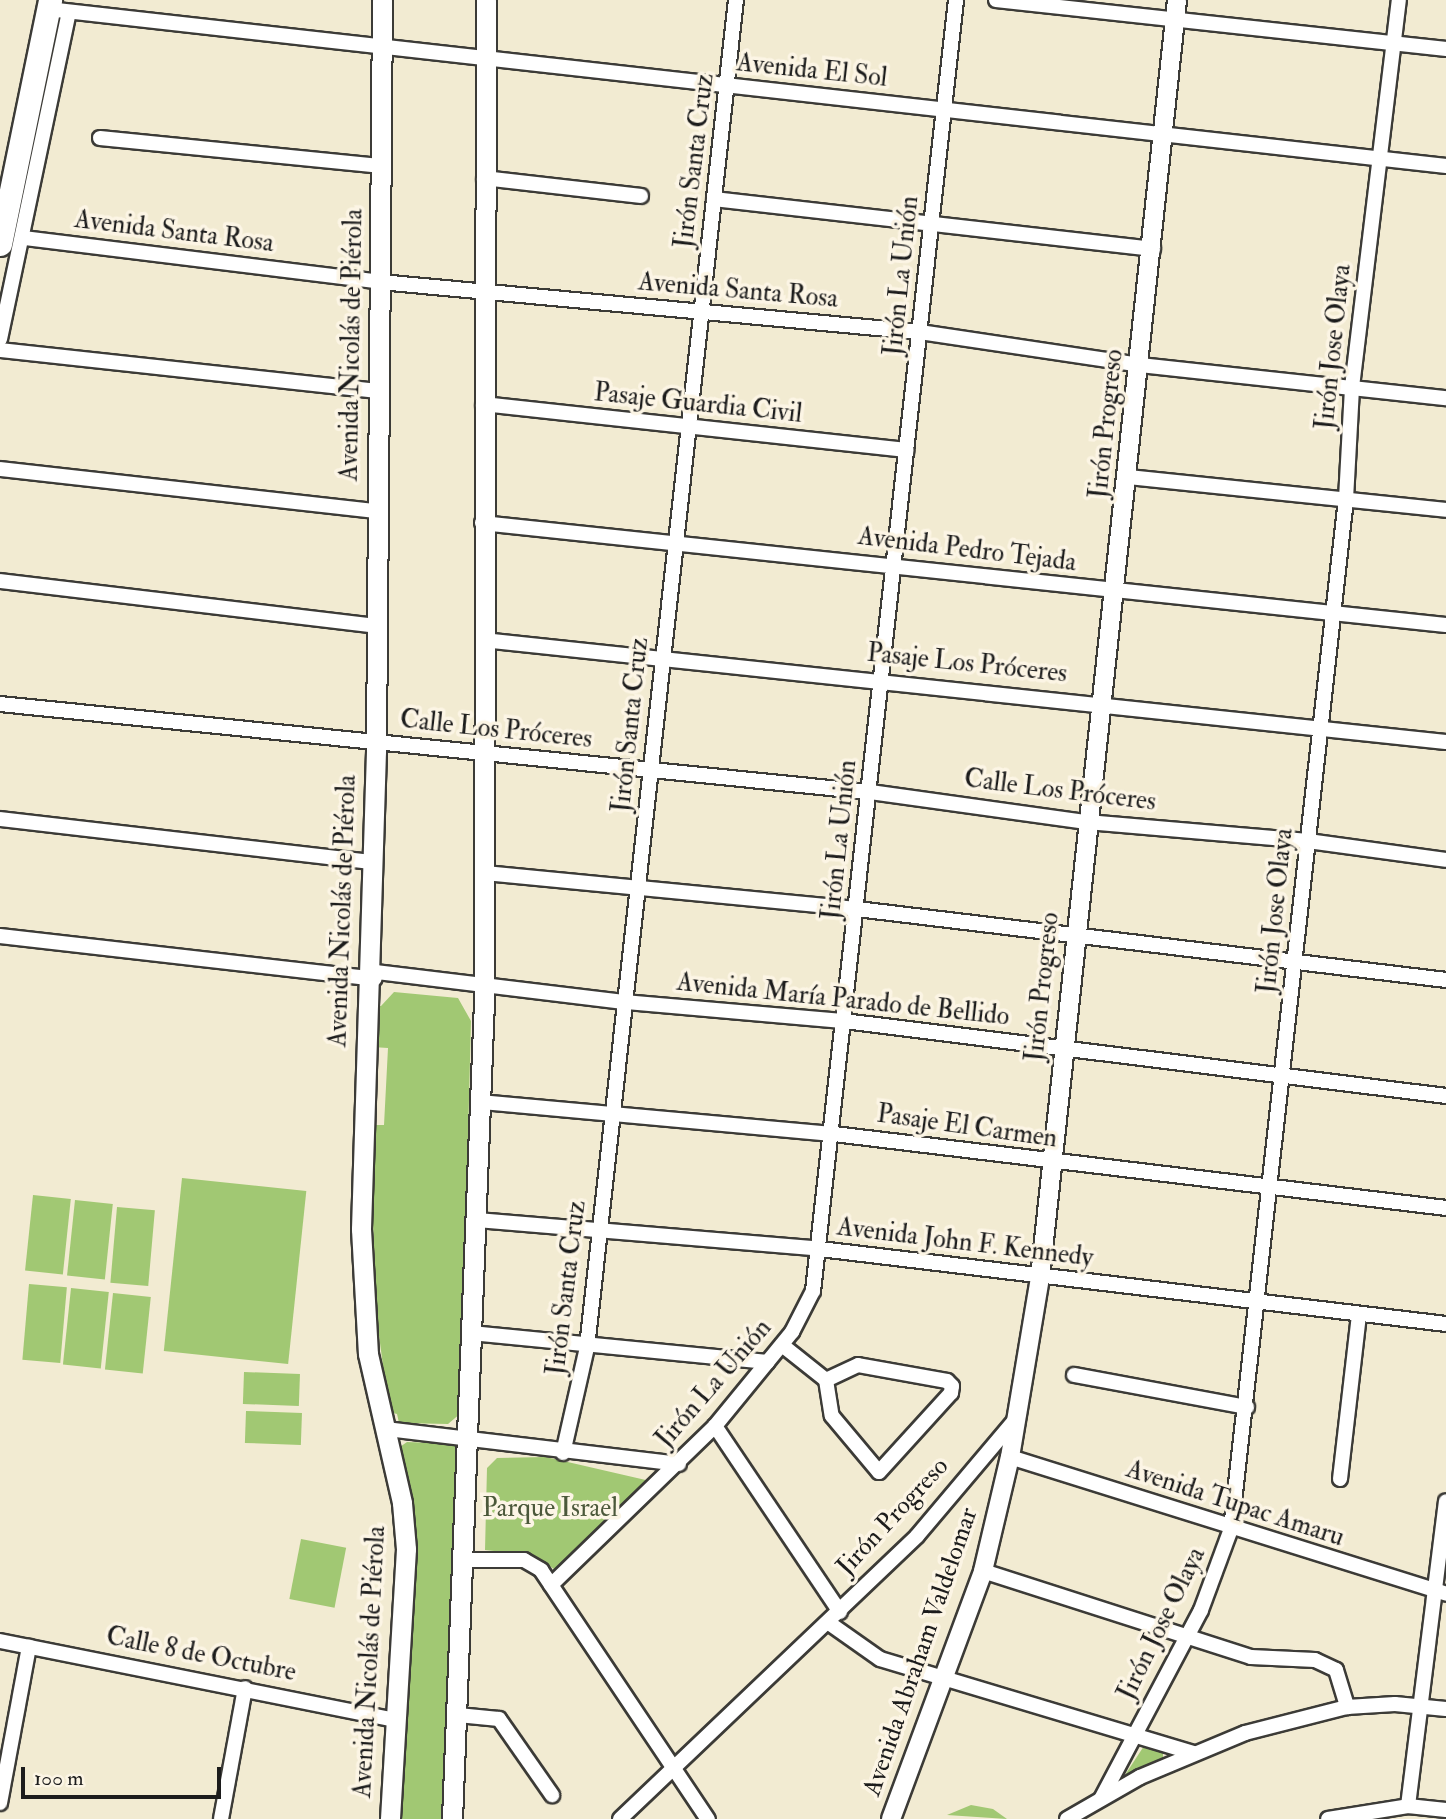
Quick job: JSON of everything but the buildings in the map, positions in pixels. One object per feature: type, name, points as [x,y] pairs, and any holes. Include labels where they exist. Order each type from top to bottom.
[{"type":"main road","name":"Avenida Nicolás de Piérola","points":[[382,0],[376,741],[366,976],[360,1229],[368,1354],[386,1429],[406,1549],[392,1719],[390,1819]]},
{"type":"main road","points":[[452,1819],[478,1220],[484,986],[482,523],[486,0]]},
{"type":"main road","points":[[0,244],[56,7]]},
{"type":"street","name":"Jirón Santa Cruz","points":[[563,1453],[587,1347],[675,544],[729,87],[736,0]]},
{"type":"street","name":"Jirón La Unión","points":[[551,1585],[679,1464],[715,1426],[782,1345],[804,1313],[820,1249],[834,1134],[844,1021],[956,0]]},
{"type":"street","points":[[996,0],[1446,48]]},
{"type":"street","name":"Jirón Progreso","points":[[620,1819],[829,1623],[917,1536],[1016,1419],[1040,1278],[1087,822],[1166,135],[1177,0]]},
{"type":"street","name":"Jirón Jose Olaya","points":[[1101,1799],[1213,1585],[1231,1529],[1247,1407],[1346,499],[1352,387],[1399,0]]},
{"type":"street","name":"Avenida El Sol","points":[[56,7],[380,50],[946,109],[1446,166]]},
{"type":"street","points":[[0,339],[24,239],[56,7]]},
{"type":"street","points":[[100,138],[380,166]]},
{"type":"street","points":[[484,178],[641,196]]},
{"type":"street","points":[[714,199],[1153,249]]},
{"type":"street","name":"Avenida Santa Rosa","points":[[24,239],[380,282],[920,332],[1140,365],[1446,398]]},
{"type":"street","points":[[0,350],[378,391]]},
{"type":"street","name":"Pasaje Guardia Civil","points":[[483,404],[689,429],[907,450]]},
{"type":"street","points":[[0,468],[376,511]]},
{"type":"street","points":[[1128,477],[1446,510]]},
{"type":"street","name":"Avenida Pedro Tejada","points":[[482,523],[895,564],[1113,593],[1446,625]]},
{"type":"street","points":[[0,581],[375,626]]},
{"type":"street","name":"Pasaje Los Próceres","points":[[483,640],[882,679],[1446,742]]},
{"type":"street","name":"Calle Los Próceres","points":[[0,704],[870,792],[1087,822],[1308,841],[1446,860]]},
{"type":"street","points":[[0,819],[371,862]]},
{"type":"street","points":[[484,873],[857,909],[1446,980]]},
{"type":"street","name":"Avenida María Parado de Bellido","points":[[0,936],[472,989],[484,986],[625,1002],[844,1021],[1446,1096]]},
{"type":"street","name":"Pasaje El Carmen","points":[[481,1102],[612,1117],[834,1134],[1052,1163],[1446,1208]]},
{"type":"street","name":"Avenida John F. Kennedy","points":[[478,1220],[599,1233],[820,1249],[1258,1305],[1446,1324]]},
{"type":"street","points":[[1340,1479],[1359,1315]]},
{"type":"street","points":[[471,1333],[587,1347],[768,1362]]},
{"type":"street","points":[[782,1345],[826,1380],[832,1416],[879,1472],[951,1393],[952,1386],[947,1381],[858,1366],[826,1380]]},
{"type":"street","points":[[1074,1375],[1247,1407]]},
{"type":"street","name":"Avenida Abraham Valdelomar","points":[[891,1819],[983,1571],[1010,1457],[1016,1419]]},
{"type":"street","points":[[715,1426],[840,1612]]},
{"type":"street","points":[[386,1429],[563,1453],[679,1464]]},
{"type":"street","name":"Avenida Tupac Amaru","points":[[1010,1457],[1231,1529],[1441,1593]]},
{"type":"street","points":[[1408,1806],[1441,1593],[1446,1501]]},
{"type":"street","points":[[463,1560],[524,1560],[541,1570],[708,1819]]},
{"type":"street","points":[[983,1571],[1251,1657],[1325,1665],[1336,1670],[1347,1707]]},
{"type":"street","points":[[829,1623],[880,1659],[1194,1753]]},
{"type":"street","name":"Calle 8 de Octubre","points":[[0,1641],[392,1719]]},
{"type":"street","points":[[0,1803],[29,1647]]},
{"type":"street","points":[[221,1819],[244,1688]]},
{"type":"street","points":[[1067,1819],[1194,1753],[1245,1733],[1347,1707],[1423,1706],[1446,1709]]},
{"type":"street","points":[[458,1715],[499,1719],[552,1795]]},
{"type":"street","points":[[1328,1819],[1408,1806],[1446,1811]]},
{"type":"green space","points":[[394,992],[458,998],[471,1021],[461,1413],[448,1424],[399,1423],[397,1414],[389,1412],[377,1320],[369,1125],[384,1125],[388,1048],[372,1047],[373,1006],[381,1006]]},
{"type":"green space","points":[[182,1178],[306,1191],[288,1364],[164,1351]]},
{"type":"green space","points":[[33,1195],[71,1199],[63,1275],[25,1271]]},
{"type":"green space","points":[[75,1200],[113,1204],[105,1280],[67,1276]]},
{"type":"green space","points":[[117,1207],[155,1210],[148,1286],[110,1283]]},
{"type":"green space","points":[[29,1284],[67,1287],[60,1363],[22,1360]]},
{"type":"green space","points":[[71,1288],[109,1292],[101,1369],[63,1365]]},
{"type":"green space","points":[[113,1293],[151,1297],[143,1374],[105,1370]]},
{"type":"green space","points":[[244,1372],[300,1374],[299,1406],[243,1404]]},
{"type":"green space","points":[[246,1411],[302,1413],[301,1445],[245,1443]]},
{"type":"green space","points":[[407,1442],[458,1444],[448,1819],[396,1819],[397,1449]]},
{"type":"green space","name":"Parque Israel","points":[[546,1457],[650,1481],[559,1572],[531,1555],[485,1550],[487,1468],[497,1458]]},
{"type":"green space","points":[[301,1539],[346,1548],[335,1608],[289,1599]]},
{"type":"green space","points":[[1144,1746],[1163,1753],[1163,1761],[1121,1781]]},
{"type":"green space","points":[[971,1805],[993,1809],[1007,1819],[947,1815]]}]
